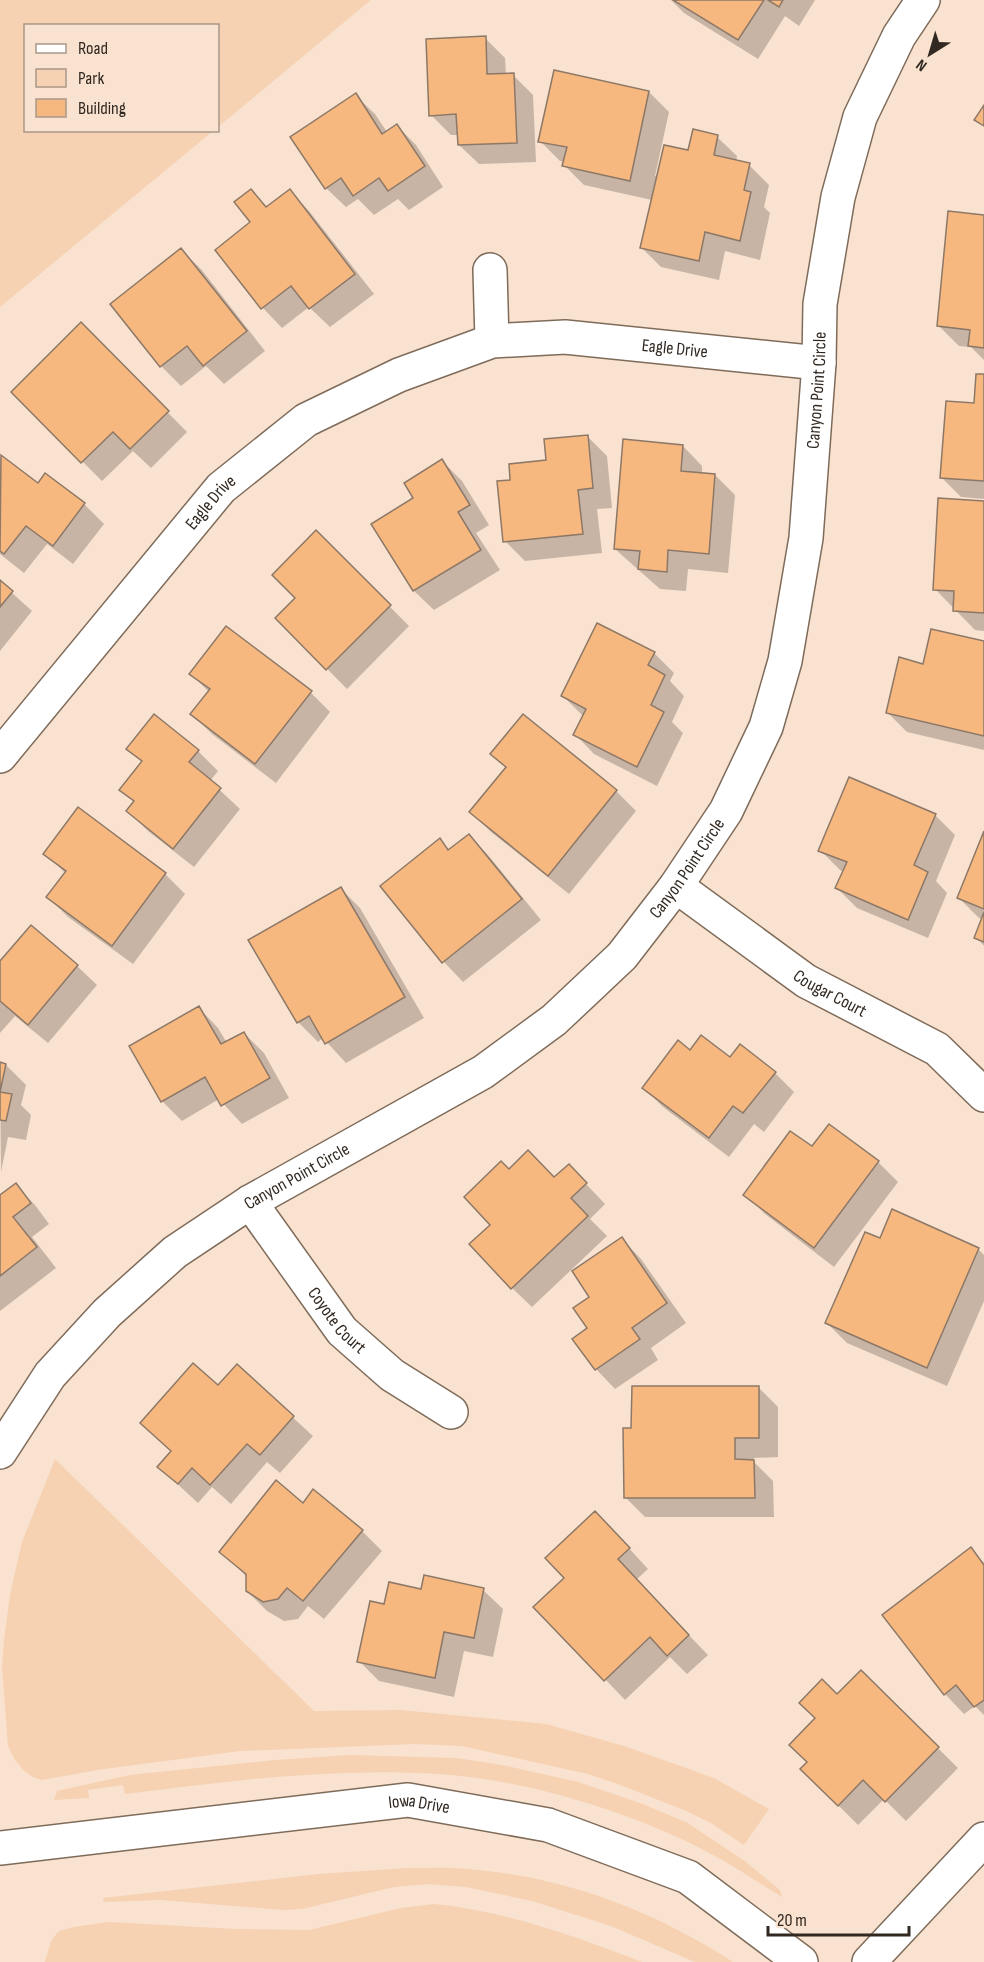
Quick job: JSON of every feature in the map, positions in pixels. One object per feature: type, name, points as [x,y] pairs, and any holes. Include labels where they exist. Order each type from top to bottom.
[{"type":"street","name":"Canyon Point Circle","points":[[0,1450],[50,1375],[107,1313],[175,1252],[250,1202],[483,1072],[554,1020],[622,956],[676,886],[726,811],[766,727],[785,661],[806,538],[819,363],[820,304],[837,197],[860,117],[899,36],[922,0]]},
{"type":"street","points":[[490,270],[492,342]]},
{"type":"street","name":"Eagle Drive","points":[[0,756],[221,488],[306,420],[399,375],[492,342],[565,337],[819,363]]},
{"type":"street","name":"Cougar Court","points":[[676,886],[806,981],[937,1049],[984,1095]]},
{"type":"street","name":"Coyote Court","points":[[250,1202],[342,1331],[392,1375],[451,1412]]},
{"type":"street","name":"Iowa Drive","points":[[0,1848],[408,1800],[548,1825],[688,1877],[801,1962]]},
{"type":"street","points":[[868,1962],[984,1839]]},
{"type":"green space","points":[[0,0],[371,0],[219,126],[219,24],[24,24],[24,132],[212,132],[0,307]]},
{"type":"green space","points":[[55,1459],[314,1711],[400,1710],[546,1724],[624,1746],[714,1778],[769,1809],[744,1845],[711,1823],[684,1810],[615,1783],[588,1774],[462,1746],[415,1744],[240,1751],[97,1770],[42,1780],[33,1777],[24,1771],[15,1760],[8,1746],[2,1666],[10,1595],[22,1542]]},
{"type":"green space","points":[[349,1755],[456,1758],[502,1765],[578,1782],[640,1803],[686,1822],[746,1862],[780,1890],[782,1897],[724,1861],[693,1845],[623,1815],[547,1792],[473,1777],[399,1772],[321,1774],[242,1780],[125,1794],[123,1785],[88,1790],[89,1798],[54,1800],[57,1791],[130,1775]]},
{"type":"green space","points":[[407,1868],[460,1868],[503,1873],[572,1888],[638,1911],[702,1943],[733,1962],[695,1962],[611,1926],[532,1901],[466,1887],[429,1884],[394,1887],[302,1909],[285,1910],[161,1900],[104,1902],[103,1898],[319,1874]]},
{"type":"green space","points":[[434,1904],[487,1912],[540,1926],[642,1962],[45,1962],[51,1941],[59,1931],[74,1927],[109,1922],[235,1929],[309,1930],[401,1908]]},
{"type":"building","points":[[673,0],[764,0],[738,40]]},
{"type":"building","points":[[768,0],[783,0],[779,7]]},
{"type":"building","points":[[486,36],[487,74],[514,73],[517,143],[458,145],[456,114],[429,116],[426,39]]},
{"type":"building","points":[[554,70],[649,91],[630,181],[562,166],[567,147],[538,142]]},
{"type":"building","points":[[356,93],[382,134],[397,124],[425,166],[388,191],[379,178],[353,196],[341,178],[325,189],[290,137]]},
{"type":"building","points":[[984,105],[984,126],[974,120]]},
{"type":"building","points":[[693,129],[718,135],[714,155],[750,163],[744,190],[751,192],[740,241],[705,232],[699,261],[640,248],[664,145],[688,150]]},
{"type":"building","points":[[251,189],[266,207],[290,189],[355,274],[309,309],[291,286],[261,309],[215,250],[250,222],[234,202]]},
{"type":"building","points":[[948,211],[984,215],[984,348],[968,346],[970,330],[937,326]]},
{"type":"building","points":[[181,248],[247,331],[203,366],[187,346],[160,367],[110,304]]},
{"type":"building","points":[[81,322],[169,411],[130,449],[113,432],[81,463],[11,392]]},
{"type":"building","points":[[976,374],[984,374],[984,481],[940,478],[946,401],[974,403]]},
{"type":"building","points":[[588,435],[593,488],[578,490],[583,534],[503,542],[497,481],[510,480],[509,464],[546,460],[544,439]]},
{"type":"building","points":[[623,439],[683,445],[681,471],[715,474],[709,554],[668,550],[667,572],[638,569],[640,551],[614,549]]},
{"type":"building","points":[[1,455],[38,483],[45,473],[85,503],[53,546],[26,526],[4,554],[0,551]]},
{"type":"building","points":[[442,459],[470,505],[458,512],[481,550],[413,591],[371,524],[413,498],[404,483]]},
{"type":"building","points":[[938,498],[984,501],[984,613],[953,611],[954,591],[933,590]]},
{"type":"building","points":[[316,530],[391,605],[326,670],[275,618],[295,598],[272,575]]},
{"type":"building","points":[[0,580],[13,591],[0,607]]},
{"type":"building","points":[[597,623],[655,652],[648,665],[665,675],[651,705],[664,712],[637,767],[573,735],[586,709],[561,696]]},
{"type":"building","points":[[226,626],[312,691],[255,764],[190,714],[210,689],[189,674]]},
{"type":"building","points":[[931,629],[984,641],[984,736],[886,713],[899,657],[923,664]]},
{"type":"building","points":[[154,714],[199,750],[189,762],[221,788],[173,849],[126,811],[134,801],[119,790],[142,761],[126,749]]},
{"type":"building","points":[[523,714],[617,790],[548,876],[469,812],[506,767],[490,754]]},
{"type":"building","points":[[849,777],[936,814],[914,865],[928,872],[908,920],[835,888],[847,862],[818,851]]},
{"type":"building","points":[[78,807],[166,873],[112,946],[46,897],[66,871],[43,854]]},
{"type":"building","points":[[984,831],[984,909],[957,898]]},
{"type":"building","points":[[469,834],[522,899],[442,963],[380,886],[440,838],[448,850]]},
{"type":"building","points":[[341,887],[405,997],[325,1044],[309,1016],[297,1023],[248,940]]},
{"type":"building","points":[[984,912],[984,942],[974,938]]},
{"type":"building","points":[[31,925],[78,965],[28,1025],[0,1001],[0,961]]},
{"type":"building","points":[[199,1006],[221,1044],[244,1032],[270,1078],[221,1106],[205,1077],[161,1102],[129,1046]]},
{"type":"building","points":[[701,1035],[730,1057],[740,1044],[776,1072],[743,1113],[733,1106],[709,1138],[642,1088],[678,1040],[690,1050]]},
{"type":"building","points":[[0,1062],[6,1064],[0,1092]]},
{"type":"building","points":[[0,1092],[12,1094],[6,1121],[0,1120]]},
{"type":"building","points":[[829,1124],[879,1161],[814,1248],[743,1195],[790,1131],[812,1146]]},
{"type":"building","points":[[528,1150],[554,1177],[569,1164],[587,1183],[571,1198],[588,1216],[511,1289],[469,1244],[490,1225],[464,1197],[501,1161],[509,1169]]},
{"type":"building","points":[[16,1183],[31,1203],[13,1217],[37,1247],[0,1276],[0,1195]]},
{"type":"building","points":[[892,1209],[979,1248],[927,1368],[825,1323],[865,1232],[880,1238]]},
{"type":"building","points":[[622,1237],[667,1303],[632,1328],[640,1339],[595,1370],[572,1339],[587,1328],[573,1308],[589,1297],[572,1271]]},
{"type":"building","points":[[193,1363],[218,1385],[237,1364],[294,1416],[260,1455],[247,1444],[210,1485],[192,1468],[178,1484],[157,1467],[171,1451],[140,1423]]},
{"type":"building","points":[[632,1386],[759,1386],[759,1438],[735,1438],[735,1459],[754,1460],[755,1498],[624,1498],[623,1428],[631,1428]]},
{"type":"building","points":[[276,1480],[303,1503],[313,1489],[363,1530],[303,1601],[287,1588],[278,1599],[263,1602],[246,1591],[246,1574],[219,1552]]},
{"type":"building","points":[[595,1511],[630,1548],[618,1559],[689,1635],[667,1656],[650,1637],[604,1681],[533,1607],[564,1578],[545,1558]]},
{"type":"building","points":[[971,1547],[984,1565],[984,1700],[974,1707],[956,1685],[944,1695],[882,1615]]},
{"type":"building","points":[[424,1575],[484,1588],[474,1638],[444,1632],[435,1678],[357,1662],[370,1601],[384,1604],[389,1582],[421,1589]]},
{"type":"building","points":[[861,1670],[939,1747],[885,1802],[863,1780],[838,1806],[800,1769],[807,1762],[789,1745],[815,1718],[799,1703],[822,1679],[837,1694]]}]
